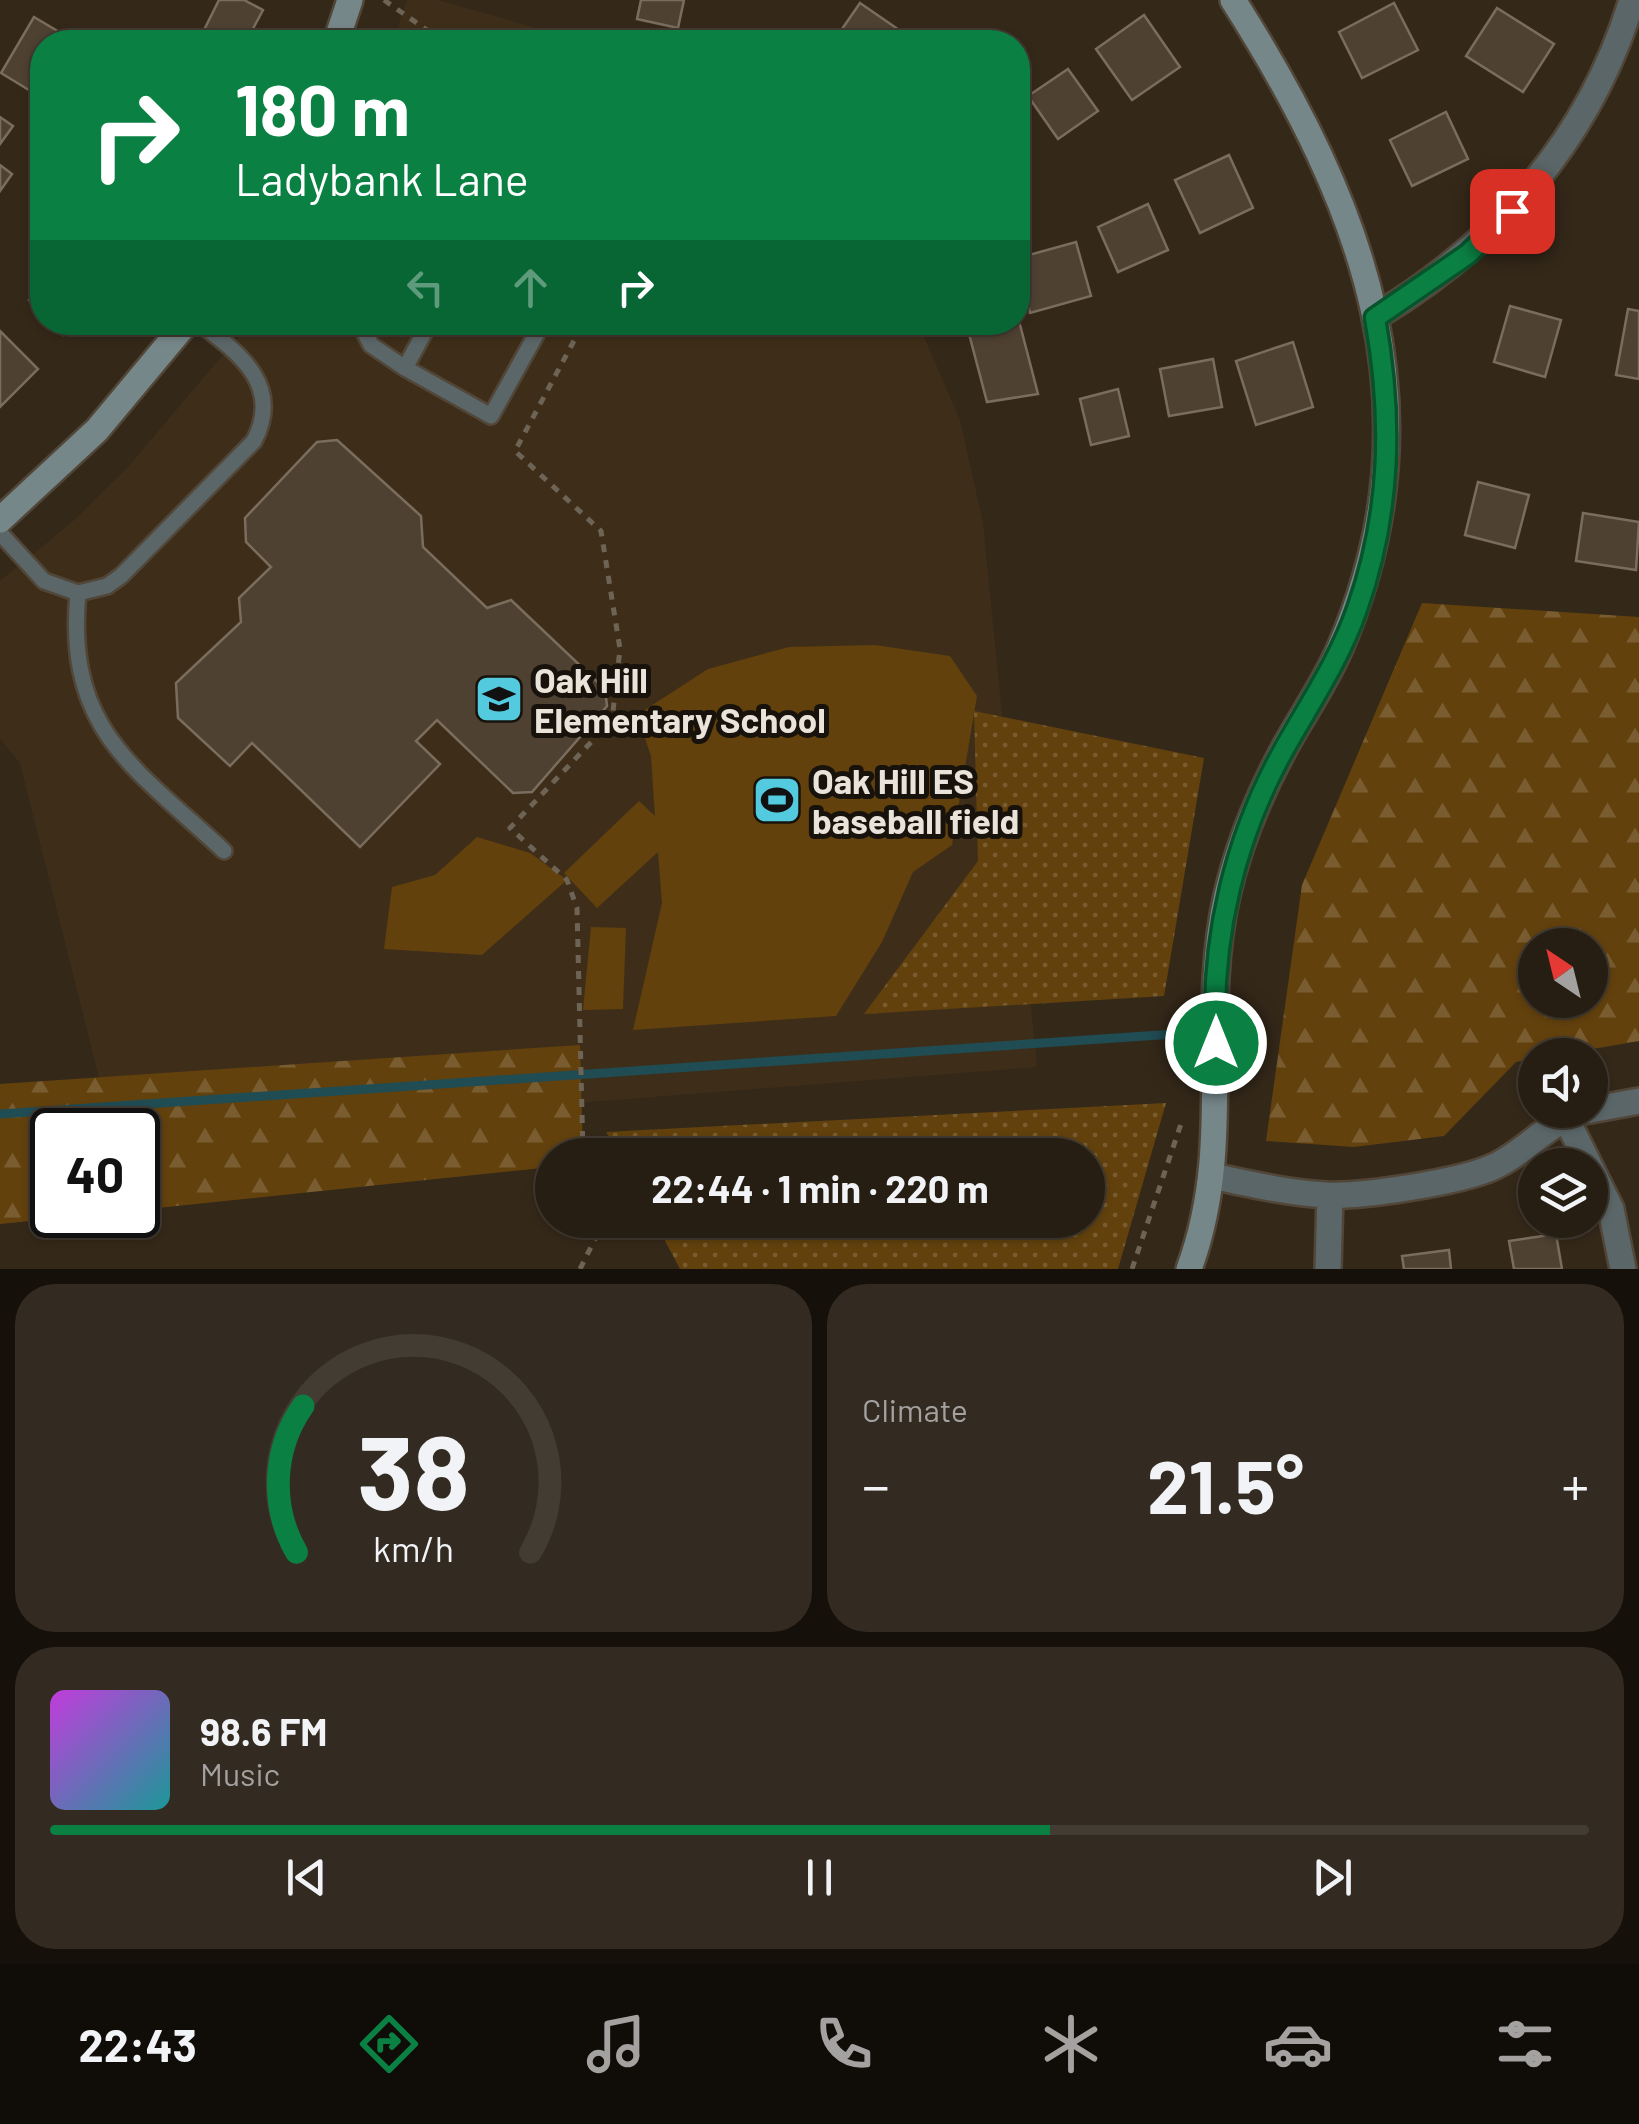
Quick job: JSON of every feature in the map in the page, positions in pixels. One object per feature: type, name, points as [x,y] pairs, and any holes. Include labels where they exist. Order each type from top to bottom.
[{"type":"street","points":[[340,30],[350,0]]},
{"type":"street","points":[[1189,1269],[1212,1176],[1218,1098],[1214,1016],[1227,896],[1259,801],[1332,668],[1356,610],[1374,550],[1386,487],[1388,432],[1388,388],[1375,318],[1345,212],[1315,140],[1232,0]]},
{"type":"street","points":[[1375,318],[1468,254],[1512,211],[1552,163],[1600,82],[1632,0]]},
{"type":"street","points":[[0,520],[97,430],[176,335]]},
{"type":"street","points":[[1608,1107],[1639,1102]]},
{"type":"street","points":[[1212,1176],[1330,1196],[1447,1180],[1489,1169],[1557,1128]]},
{"type":"street","points":[[1586,1128],[1611,1209],[1623,1269]]},
{"type":"street","points":[[1328,1269],[1330,1196]]},
{"type":"lane","points":[[0,533],[44,581],[78,593],[107,586],[121,576],[254,441],[260,430],[265,404],[257,376],[239,353],[215,335]]},
{"type":"lane","points":[[366,335],[372,345],[405,368],[491,416],[536,335]]},
{"type":"lane","points":[[405,368],[423,335]]},
{"type":"lane","points":[[78,593],[78,666],[95,720],[119,752],[224,851]]},
{"type":"path","points":[[384,0],[427,30]]},
{"type":"path","points":[[577,335],[515,451],[601,531],[620,649],[612,720],[510,828],[567,880],[577,908],[583,1138]]},
{"type":"path","points":[[1132,1269],[1183,1118]]},
{"type":"path","points":[[580,1269],[595,1238]]},
{"type":"shaded area","points":[[407,0],[437,0],[543,30],[397,30]]},
{"type":"shaded area","name":"Oak Hill Elementary School","points":[[240,335],[923,335],[960,420],[983,523],[1037,1067],[160,1135],[160,1108],[106,1108],[20,763],[0,739],[0,581],[71,523],[127,468]]},
{"type":"green space","points":[[1422,603],[1639,617],[1639,1041],[1608,1046],[1608,1038],[1518,1038],[1518,1062],[1444,1136],[1354,1147],[1266,1141],[1302,885]]},
{"type":"green space","points":[[875,645],[950,656],[977,696],[952,845],[913,872],[882,942],[836,1016],[633,1030],[662,903],[658,852],[597,908],[564,873],[639,801],[655,816],[651,756],[637,715],[708,669],[789,647]]},
{"type":"green space","points":[[974,711],[1204,758],[1164,996],[864,1014],[978,861]]},
{"type":"green space","points":[[477,837],[530,853],[567,880],[482,955],[384,949],[392,887],[435,875]]},
{"type":"green space","points":[[591,927],[626,928],[623,1009],[583,1010]]},
{"type":"green space","points":[[580,1045],[583,1138],[535,1138],[535,1169],[160,1208],[160,1108],[30,1108],[30,1221],[0,1224],[0,1084]]},
{"type":"green space","points":[[1166,1103],[1118,1269],[680,1269],[664,1238],[1105,1238],[1105,1138],[609,1138],[606,1132]]},
{"type":"building","points":[[219,0],[244,0],[263,10],[252,30],[204,30]]},
{"type":"building","points":[[641,0],[684,0],[678,28],[637,19]]},
{"type":"building","points":[[860,3],[899,30],[841,30]]},
{"type":"building","points":[[1394,3],[1418,50],[1362,78],[1339,32]]},
{"type":"building","points":[[1497,8],[1554,44],[1523,92],[1466,56]]},
{"type":"building","points":[[1144,15],[1180,67],[1132,100],[1096,49]]},
{"type":"building","points":[[34,17],[56,30],[30,30],[30,91],[1,73]]},
{"type":"building","points":[[1068,69],[1098,111],[1058,139],[1030,95]]},
{"type":"building","points":[[1446,112],[1468,159],[1412,186],[1390,140]]},
{"type":"building","points":[[0,117],[13,126],[0,144]]},
{"type":"building","points":[[1229,155],[1253,208],[1200,233],[1175,180]]},
{"type":"building","points":[[0,165],[12,174],[0,191]]},
{"type":"building","points":[[1148,204],[1168,250],[1118,272],[1098,227]]},
{"type":"building","points":[[1076,242],[1091,296],[1030,313],[1030,255]]},
{"type":"building","points":[[1510,306],[1561,320],[1545,377],[1494,362]]},
{"type":"building","points":[[1628,309],[1639,311],[1639,379],[1616,375]]},
{"type":"building","points":[[0,331],[38,369],[0,407]]},
{"type":"building","points":[[969,335],[1023,335],[1038,394],[987,402]]},
{"type":"building","points":[[1293,342],[1313,407],[1256,425],[1236,361]]},
{"type":"building","points":[[1213,359],[1222,407],[1169,416],[1160,369]]},
{"type":"building","points":[[1118,389],[1129,436],[1091,445],[1080,399]]},
{"type":"building","points":[[337,440],[421,516],[423,547],[487,608],[511,600],[605,689],[607,706],[532,792],[513,793],[437,720],[416,741],[440,764],[360,847],[252,743],[230,766],[178,718],[176,683],[241,622],[239,598],[271,567],[246,542],[245,518],[317,442]]},
{"type":"building","points":[[1478,482],[1529,495],[1515,548],[1465,535]]},
{"type":"building","points":[[1583,513],[1639,522],[1636,570],[1576,561]]},
{"type":"building","points":[[1557,1238],[1562,1269],[1514,1269],[1509,1241]]},
{"type":"building","points":[[1449,1250],[1451,1269],[1404,1269],[1402,1256]]},
{"type":"waterway","points":[[0,1114],[1175,1034]]},
{"type":"place","name":"Oak Hill Elementary School","points":[[499,699]]},
{"type":"place","name":"Oak Hill ES baseball field","points":[[777,800]]},
{"type":"route","points":[[1216,1043],[1217,956],[1237,859],[1286,745],[1332,668],[1356,610],[1374,550],[1386,487],[1388,432],[1388,388],[1375,318],[1468,254],[1512,211]]}]
